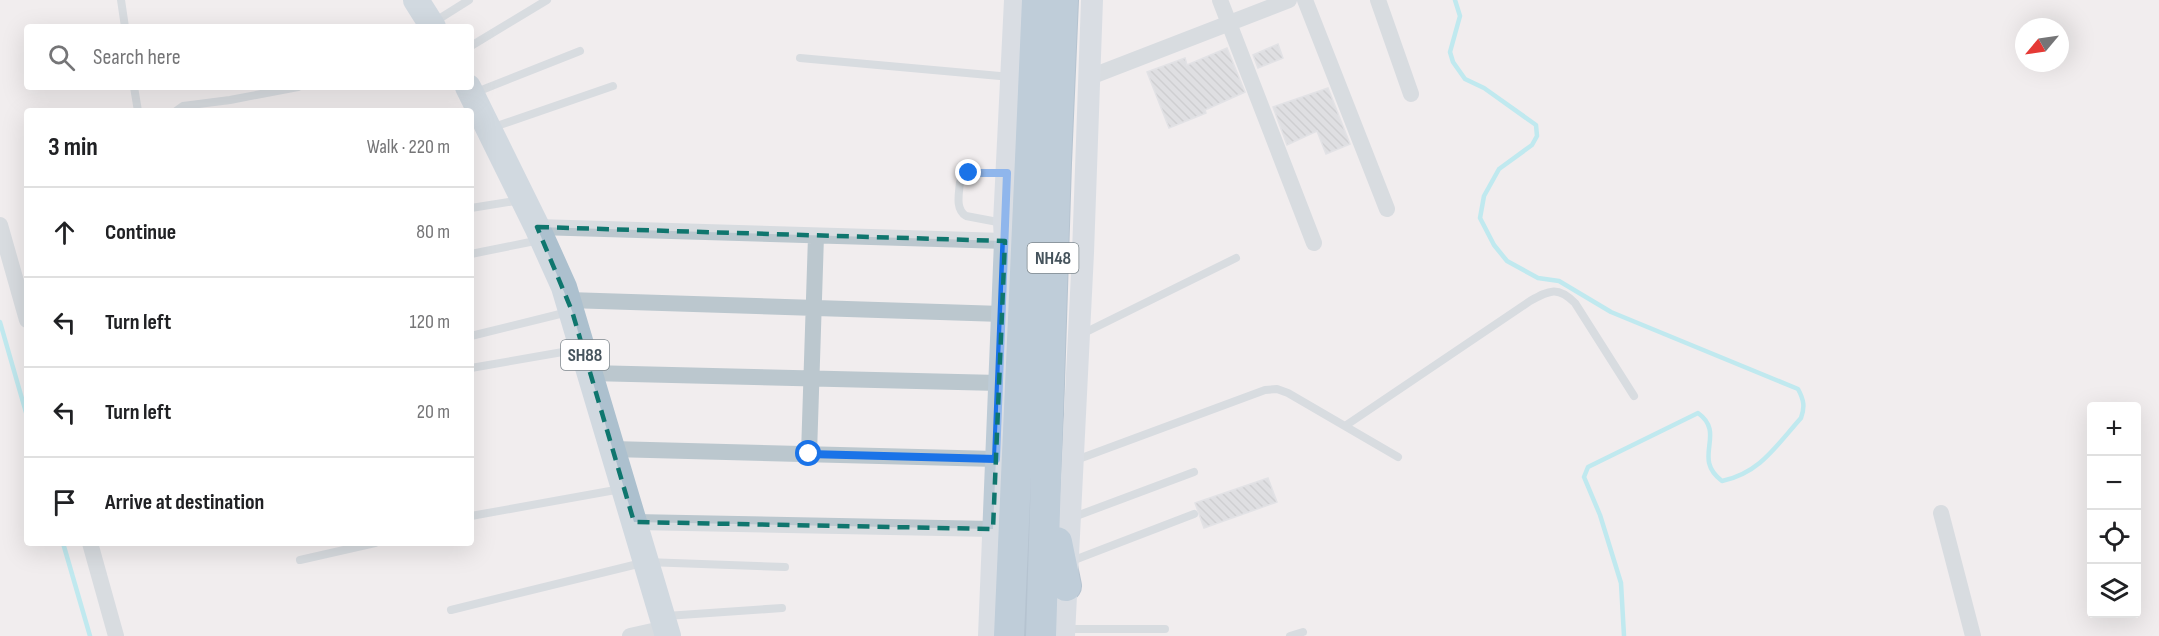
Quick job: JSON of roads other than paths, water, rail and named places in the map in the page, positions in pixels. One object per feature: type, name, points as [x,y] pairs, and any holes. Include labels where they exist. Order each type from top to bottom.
[{"type":"highway","name":"NH48","points":[[1009,636],[1006,470],[1037,0]]},
{"type":"highway","name":"NH48","points":[[1057,634],[1047,489],[1063,0]]},
{"type":"highway","points":[[993,534],[1006,470]]},
{"type":"highway","points":[[1047,489],[1067,574]]},
{"type":"main road","points":[[416,0],[431,24]]},
{"type":"main road","name":"SH88","points":[[476,107],[540,233],[570,306],[665,627]]},
{"type":"street","points":[[612,449],[809,454],[1006,470],[999,383],[1015,0]]},
{"type":"street","points":[[1057,634],[1067,574],[1092,0]]},
{"type":"street","points":[[1220,0],[1314,243]]},
{"type":"street","points":[[1090,76],[1289,0]]},
{"type":"street","points":[[1305,0],[1387,209]]},
{"type":"street","points":[[1378,0],[1411,94]]},
{"type":"street","points":[[0,225],[24,309]]},
{"type":"street","points":[[540,233],[816,236],[1004,232]]},
{"type":"street","points":[[809,454],[816,236]]},
{"type":"street","points":[[570,306],[814,308],[1002,314]]},
{"type":"street","points":[[590,373],[999,383]]},
{"type":"street","points":[[1941,513],[1973,636]]},
{"type":"street","points":[[634,522],[993,534],[989,636]]},
{"type":"street","points":[[91,546],[116,636]]},
{"type":"street","points":[[630,636],[665,627]]},
{"type":"lane","points":[[121,0],[125,24]]},
{"type":"lane","points":[[435,24],[469,0]]},
{"type":"lane","points":[[474,44],[547,0]]},
{"type":"lane","points":[[476,107],[580,51]]},
{"type":"lane","points":[[800,58],[1012,77]]},
{"type":"lane","points":[[476,107],[613,86]]},
{"type":"lane","points":[[134,90],[138,108]]},
{"type":"lane","points":[[180,108],[282,90]]},
{"type":"lane","points":[[230,100],[231,108]]},
{"type":"lane","points":[[1004,232],[962,214],[959,208],[960,182],[969,173],[1007,173]]},
{"type":"lane","points":[[474,208],[524,200]]},
{"type":"lane","points":[[474,253],[540,233]]},
{"type":"lane","points":[[1079,335],[1236,258]]},
{"type":"lane","points":[[1345,426],[1530,301],[1544,293],[1555,291],[1566,294],[1575,303],[1634,396]]},
{"type":"lane","points":[[474,335],[570,306]]},
{"type":"lane","points":[[474,367],[583,348]]},
{"type":"lane","points":[[1072,462],[1265,390],[1277,389],[1288,393],[1398,457]]},
{"type":"lane","points":[[1069,519],[1194,472]]},
{"type":"lane","points":[[474,515],[624,489]]},
{"type":"lane","points":[[1067,574],[1194,514]]},
{"type":"lane","points":[[300,560],[362,546]]},
{"type":"lane","points":[[452,610],[646,562],[785,567]]},
{"type":"lane","points":[[665,627],[782,608]]},
{"type":"lane","points":[[1057,634],[1165,629]]},
{"type":"lane","points":[[1290,636],[1303,632]]},
{"type":"waterway","points":[[1455,0],[1460,16],[1450,52],[1453,62],[1465,79],[1484,88],[1536,125],[1537,136],[1532,145],[1499,169],[1484,196],[1480,218],[1494,245],[1507,261],[1538,278],[1559,281],[1611,312],[1798,389],[1803,400],[1801,418],[1783,439],[1757,465],[1735,477],[1722,481],[1713,472],[1708,455],[1710,429],[1698,413],[1588,467],[1584,477],[1600,515],[1621,583],[1624,636]]},
{"type":"waterway","points":[[0,322],[24,406]]},
{"type":"waterway","points":[[64,546],[90,636]]}]
